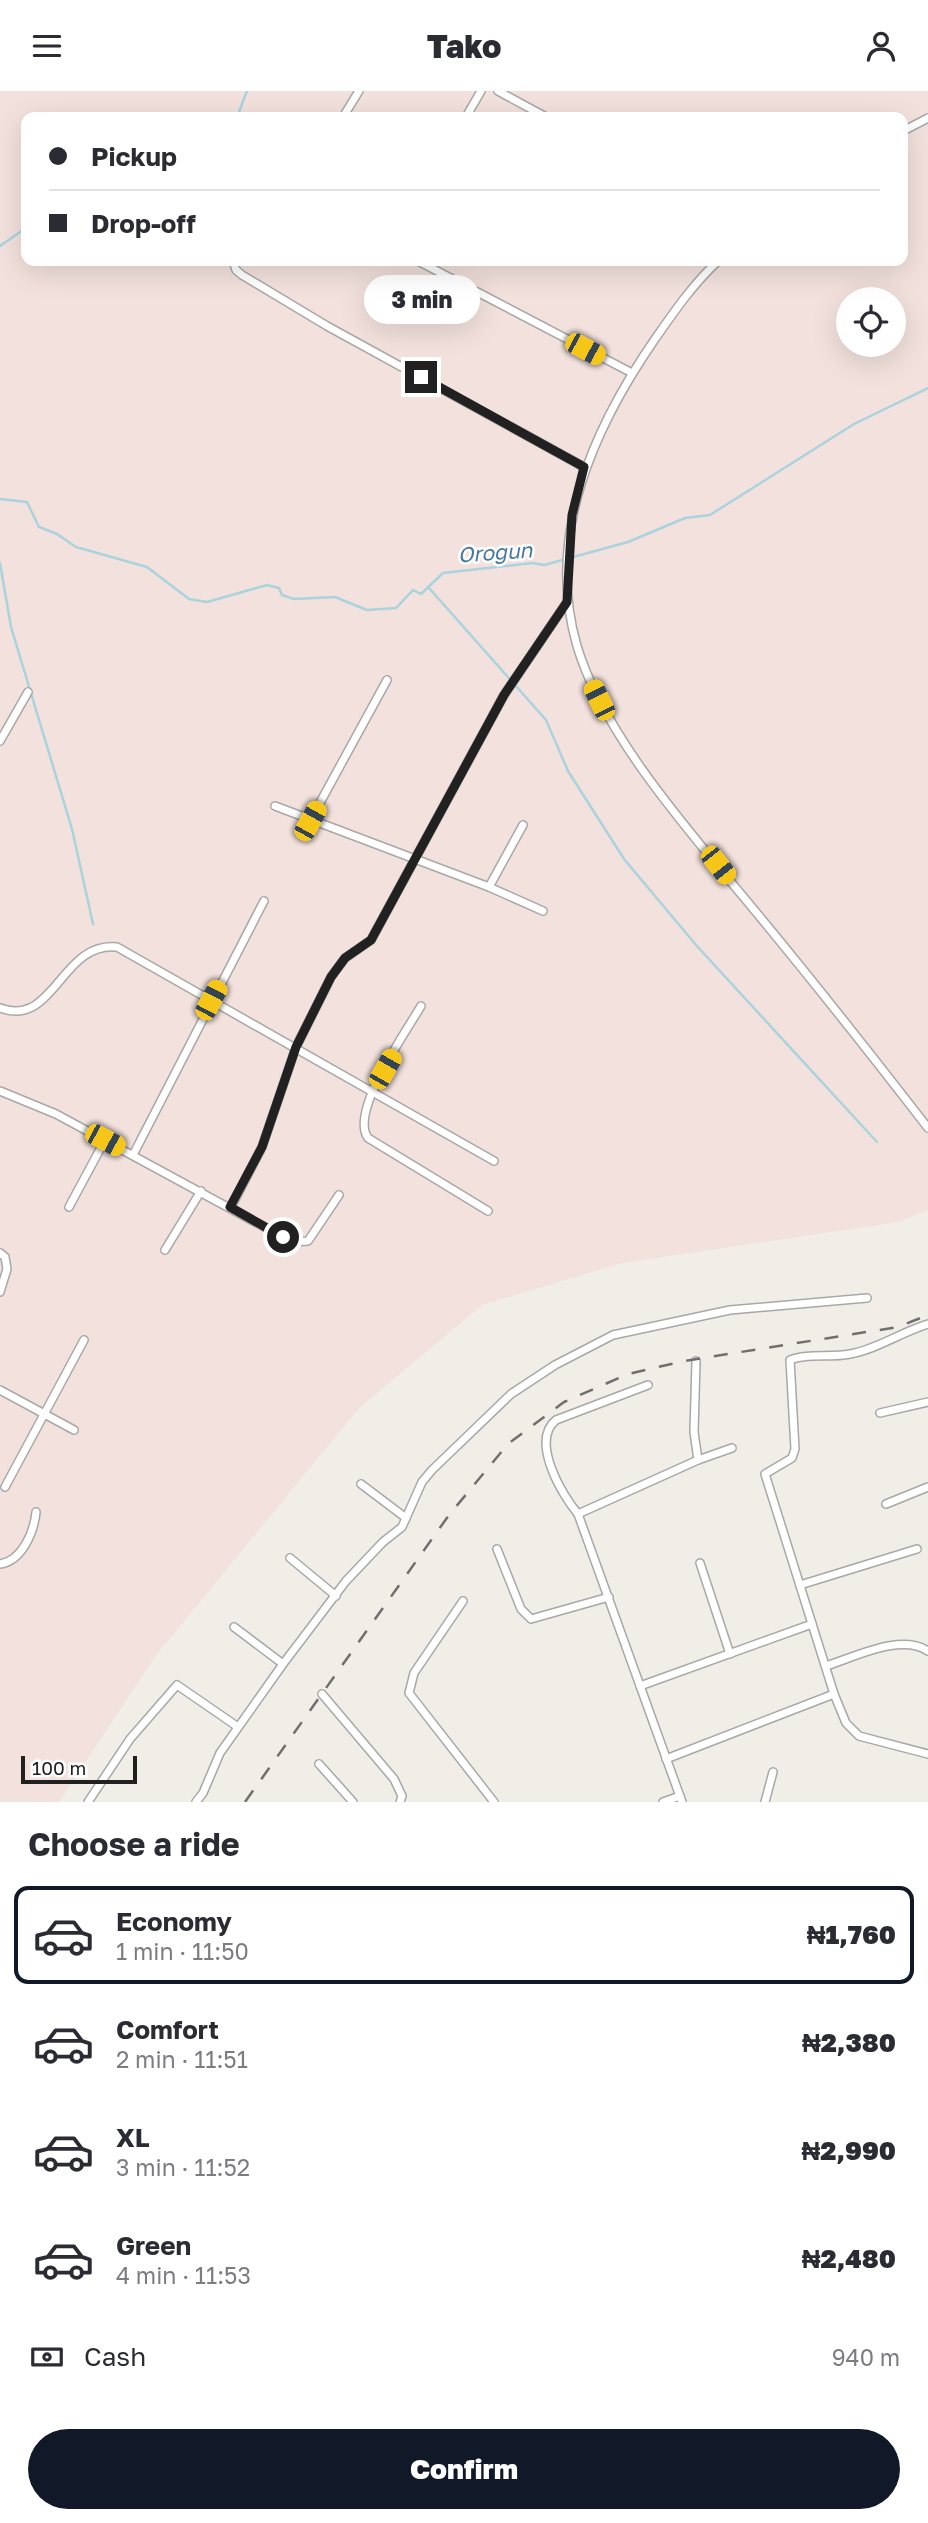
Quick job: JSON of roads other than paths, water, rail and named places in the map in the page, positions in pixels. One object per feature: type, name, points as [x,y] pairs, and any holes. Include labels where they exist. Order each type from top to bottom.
[{"type":"street","points":[[347,112],[359,91]]},
{"type":"street","points":[[469,112],[481,91]]},
{"type":"street","points":[[498,91],[537,112]]},
{"type":"street","points":[[908,128],[928,118]]},
{"type":"street","points":[[235,266],[242,275],[327,326],[584,467]]},
{"type":"street","points":[[428,266],[632,373]]},
{"type":"street","points":[[714,266],[682,301],[632,373],[584,467],[572,515],[567,602],[587,675],[618,732],[661,793],[928,1128]]},
{"type":"street","points":[[230,1207],[262,1147],[296,1047],[331,977],[345,958],[371,940],[504,695],[567,602]]},
{"type":"street","points":[[310,821],[387,680]]},
{"type":"street","points":[[0,741],[28,692]]},
{"type":"street","points":[[275,806],[414,861],[489,887],[543,911]]},
{"type":"street","points":[[489,887],[523,825]]},
{"type":"street","points":[[133,1155],[264,901]]},
{"type":"street","points":[[0,1008],[13,1013],[25,1011],[42,1000],[86,953],[104,946],[117,947],[494,1161]]},
{"type":"street","points":[[421,1006],[373,1090],[362,1119],[368,1138],[488,1211]]},
{"type":"street","points":[[0,1091],[56,1114],[292,1242],[300,1243],[314,1235],[339,1195]]},
{"type":"street","points":[[69,1207],[105,1140]]},
{"type":"street","points":[[165,1250],[201,1191]]},
{"type":"street","points":[[0,1254],[6,1262],[0,1292]]},
{"type":"street","points":[[196,1802],[203,1793],[220,1753],[283,1664],[336,1596],[383,1542],[402,1527],[422,1482],[461,1439],[511,1394],[596,1343],[639,1329],[664,1327],[730,1310],[867,1298]]},
{"type":"street","points":[[928,1324],[849,1354],[793,1358],[788,1363],[795,1449],[792,1458],[765,1474],[834,1694],[846,1723],[859,1737],[928,1754]]},
{"type":"street","points":[[5,1487],[84,1340]]},
{"type":"street","points":[[696,1361],[694,1432],[698,1460]]},
{"type":"street","points":[[648,1385],[556,1420],[549,1427],[548,1459],[554,1476],[578,1514],[681,1799],[663,1802]]},
{"type":"street","points":[[0,1390],[74,1430]]},
{"type":"street","points":[[880,1413],[928,1402]]},
{"type":"street","points":[[578,1514],[698,1460],[732,1448]]},
{"type":"street","points":[[361,1483],[406,1518]]},
{"type":"street","points":[[886,1504],[928,1487]]},
{"type":"street","points":[[0,1563],[12,1561],[19,1555],[35,1524],[36,1512]]},
{"type":"street","points":[[497,1549],[521,1609],[531,1619],[609,1597]]},
{"type":"street","points":[[800,1585],[916,1549]]},
{"type":"street","points":[[290,1559],[336,1596]]},
{"type":"street","points":[[700,1563],[730,1654]]},
{"type":"street","points":[[463,1601],[414,1673],[408,1693],[494,1802]]},
{"type":"street","points":[[640,1686],[812,1624]]},
{"type":"street","points":[[234,1627],[283,1664]]},
{"type":"street","points":[[826,1666],[895,1646],[908,1644],[926,1647]]},
{"type":"street","points":[[88,1802],[130,1739],[177,1685],[238,1727]]},
{"type":"street","points":[[322,1694],[394,1779],[402,1795],[400,1802]]},
{"type":"street","points":[[666,1759],[834,1694]]},
{"type":"street","points":[[319,1764],[354,1802]]},
{"type":"street","points":[[765,1802],[773,1772]]},
{"type":"waterway","points":[[239,112],[247,91]]},
{"type":"waterway","points":[[0,246],[21,231]]},
{"type":"waterway","name":"Orogun","points":[[0,499],[27,502],[39,527],[57,534],[76,547],[147,567],[189,599],[207,602],[267,585],[279,588],[282,595],[294,599],[335,597],[367,610],[396,608],[413,590],[421,594],[443,573],[533,563],[544,565],[628,542],[685,518],[710,515],[854,424],[928,388]]},
{"type":"waterway","points":[[0,563],[11,627],[72,829],[93,924]]},
{"type":"waterway","points":[[429,588],[546,720],[568,771],[624,859],[696,945],[877,1142]]},
{"type":"railway","points":[[245,1802],[449,1515],[508,1444],[564,1402],[628,1374],[684,1361],[898,1327],[928,1315]]}]
